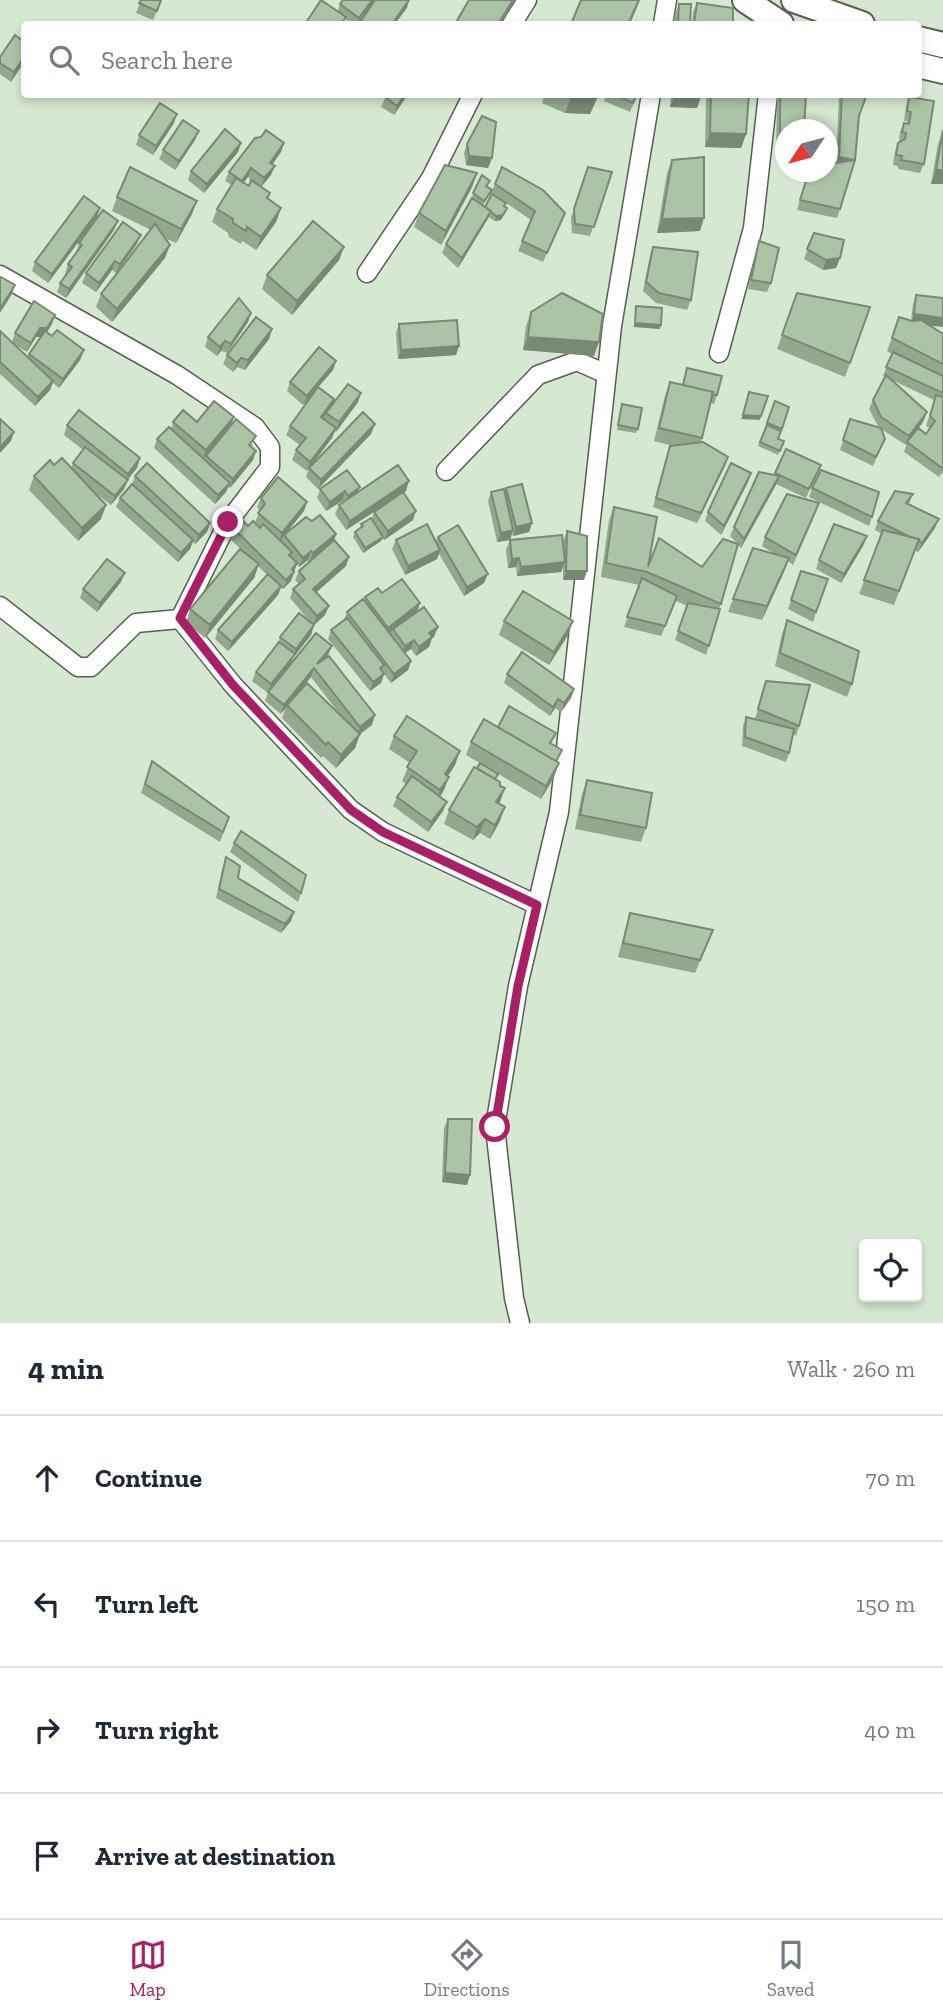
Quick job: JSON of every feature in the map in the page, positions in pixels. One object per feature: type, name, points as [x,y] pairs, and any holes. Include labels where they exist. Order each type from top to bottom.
[{"type":"main road","points":[[745,0],[775,21]]},
{"type":"main road","points":[[794,0],[854,21]]},
{"type":"main road","points":[[922,40],[943,45]]},
{"type":"main road","points":[[922,66],[943,71]]},
{"type":"street","points":[[514,21],[527,0]]},
{"type":"street","points":[[664,21],[667,0]]},
{"type":"street","points":[[367,273],[431,178],[471,98]]},
{"type":"street","points":[[520,1323],[513,1298],[495,1127],[518,986],[559,813],[612,326],[650,98]]},
{"type":"street","points":[[719,353],[753,228],[768,98]]},
{"type":"street","points":[[0,275],[177,376],[256,427],[270,447],[270,467],[228,522],[180,618]]},
{"type":"street","points":[[446,471],[538,375],[577,360],[607,374]]},
{"type":"street","points":[[0,606],[78,667],[91,667],[136,623],[180,618]]},
{"type":"street","points":[[180,618],[233,685],[351,810],[383,832],[537,905]]},
{"type":"building","points":[[141,0],[161,0],[157,11],[139,3]]},
{"type":"building","points":[[321,0],[346,17],[343,21],[307,21]]},
{"type":"building","points":[[343,0],[372,0],[359,18],[340,4]]},
{"type":"building","points":[[375,0],[409,0],[394,21],[361,21]]},
{"type":"building","points":[[469,0],[513,0],[500,21],[457,21]]},
{"type":"building","points":[[581,0],[639,0],[629,21],[572,21]]},
{"type":"building","points":[[697,3],[733,8],[733,21],[694,21]]},
{"type":"building","points":[[679,4],[691,4],[690,21],[678,21]]},
{"type":"building","points":[[15,35],[21,40],[21,62],[14,72],[0,63],[0,57]]},
{"type":"building","points":[[386,98],[402,98],[397,106]]},
{"type":"building","points":[[622,98],[635,98],[633,103]]},
{"type":"building","points":[[711,98],[749,98],[746,134],[710,133]]},
{"type":"building","points":[[780,98],[806,98],[805,119],[780,119]]},
{"type":"building","points":[[842,98],[866,98],[859,116],[855,160],[839,157]]},
{"type":"building","points":[[909,98],[934,101],[924,164],[901,160],[902,156],[896,155],[898,143],[905,139],[906,133],[902,132],[904,123],[909,124],[911,112],[907,111]]},
{"type":"building","points":[[160,103],[177,114],[156,146],[139,135]]},
{"type":"building","points":[[482,116],[496,122],[492,158],[469,156],[467,144]]},
{"type":"building","points":[[183,120],[199,131],[179,161],[163,150]]},
{"type":"building","points":[[225,129],[241,143],[207,184],[191,171]]},
{"type":"building","points":[[266,130],[284,143],[270,163],[275,166],[264,178],[251,168],[242,181],[229,172],[255,138],[261,137]]},
{"type":"building","points":[[943,130],[943,170],[936,170]]},
{"type":"building","points":[[704,157],[704,218],[662,219],[672,160]]},
{"type":"building","points":[[855,160],[840,209],[800,200],[806,182],[838,182],[838,163]]},
{"type":"building","points":[[445,165],[477,173],[446,231],[419,213]]},
{"type":"building","points":[[130,167],[197,201],[181,229],[117,197]]},
{"type":"building","points":[[502,167],[543,190],[565,213],[547,253],[522,241],[535,211],[495,184]]},
{"type":"building","points":[[588,167],[612,172],[594,227],[575,224],[574,209]]},
{"type":"building","points":[[482,175],[490,181],[486,186],[492,190],[484,201],[473,193]]},
{"type":"building","points":[[236,178],[249,186],[251,180],[270,193],[267,198],[281,208],[261,237],[247,227],[246,231],[233,223],[233,219],[217,209]]},
{"type":"building","points":[[492,194],[506,203],[504,206],[507,208],[503,215],[496,216],[485,207]]},
{"type":"building","points":[[84,196],[100,208],[52,274],[35,262]]},
{"type":"building","points":[[472,198],[491,211],[462,258],[446,244]]},
{"type":"building","points":[[103,210],[118,221],[69,289],[60,283],[72,267],[68,264],[82,245],[79,243]]},
{"type":"building","points":[[313,221],[344,247],[297,301],[267,275]]},
{"type":"building","points":[[123,222],[141,235],[120,264],[115,261],[99,283],[86,273]]},
{"type":"building","points":[[155,224],[170,245],[117,309],[101,294]]},
{"type":"building","points":[[814,233],[844,240],[840,258],[826,260],[807,249]]},
{"type":"building","points":[[759,241],[779,248],[771,283],[751,280]]},
{"type":"building","points":[[653,247],[698,252],[691,300],[659,293],[646,282]]},
{"type":"building","points":[[0,278],[15,285],[0,309]]},
{"type":"building","points":[[562,293],[603,314],[599,342],[528,337],[531,312]]},
{"type":"building","points":[[797,293],[870,307],[850,363],[782,335]]},
{"type":"building","points":[[916,295],[943,298],[943,318],[914,314]]},
{"type":"building","points":[[239,298],[251,313],[231,344],[225,341],[220,347],[208,337]]},
{"type":"building","points":[[34,301],[55,315],[47,328],[40,328],[31,343],[15,333]]},
{"type":"building","points":[[636,306],[662,308],[661,325],[635,323]]},
{"type":"building","points":[[256,317],[272,329],[248,360],[241,358],[237,363],[227,355]]},
{"type":"building","points":[[899,317],[912,321],[921,320],[943,334],[943,364],[892,338]]},
{"type":"building","points":[[457,320],[459,346],[401,350],[399,324]]},
{"type":"building","points":[[57,330],[84,350],[63,379],[29,354],[45,331],[52,336]]},
{"type":"building","points":[[0,331],[53,381],[38,397],[0,362]]},
{"type":"building","points":[[319,347],[336,361],[307,396],[290,382]]},
{"type":"building","points":[[893,352],[943,376],[943,393],[886,367]]},
{"type":"building","points":[[687,368],[722,376],[717,395],[683,385]]},
{"type":"building","points":[[886,375],[927,412],[909,436],[881,417],[873,400]]},
{"type":"building","points":[[670,382],[713,392],[702,438],[659,428]]},
{"type":"building","points":[[348,384],[361,393],[339,422],[326,413]]},
{"type":"building","points":[[318,387],[334,399],[321,417],[336,428],[310,462],[296,450],[306,438],[290,426]]},
{"type":"building","points":[[749,392],[768,396],[761,416],[743,415]]},
{"type":"building","points":[[936,395],[943,397],[942,468],[907,442],[918,428],[926,434],[935,421],[930,416]]},
{"type":"building","points":[[214,401],[234,417],[206,450],[173,422],[183,410],[197,422]]},
{"type":"building","points":[[775,401],[789,407],[782,429],[767,423]]},
{"type":"building","points":[[622,404],[642,408],[638,429],[618,425]]},
{"type":"building","points":[[79,410],[140,458],[128,474],[67,425]]},
{"type":"building","points":[[363,412],[375,424],[321,480],[309,468]]},
{"type":"building","points":[[0,419],[14,432],[0,447]]},
{"type":"building","points":[[236,419],[256,436],[249,445],[256,451],[233,479],[206,456]]},
{"type":"building","points":[[850,419],[881,428],[885,439],[876,457],[843,440]]},
{"type":"building","points":[[767,425],[781,431],[778,439],[784,441],[780,451],[760,442]]},
{"type":"building","points":[[169,427],[230,483],[218,495],[157,439]]},
{"type":"building","points":[[703,442],[728,457],[701,513],[656,498],[670,446]]},
{"type":"building","points":[[85,447],[128,480],[115,496],[73,463]]},
{"type":"building","points":[[786,449],[821,465],[809,489],[775,473]]},
{"type":"building","points":[[62,458],[106,505],[82,528],[34,476],[50,460],[54,465]]},
{"type":"building","points":[[147,463],[210,523],[199,535],[135,476]]},
{"type":"building","points":[[731,463],[751,473],[724,526],[708,512]]},
{"type":"building","points":[[398,465],[409,481],[350,521],[339,505]]},
{"type":"building","points":[[347,470],[360,487],[348,496],[345,491],[330,502],[320,489]]},
{"type":"building","points":[[821,470],[879,492],[872,517],[812,488]]},
{"type":"building","points":[[759,472],[779,476],[744,539],[734,527]]},
{"type":"building","points":[[278,477],[307,502],[282,533],[258,513],[265,504],[261,498]]},
{"type":"building","points":[[132,484],[193,540],[181,553],[120,498]]},
{"type":"building","points":[[522,484],[532,523],[516,527],[506,488]]},
{"type":"building","points":[[504,489],[513,530],[501,533],[491,492]]},
{"type":"building","points":[[895,491],[913,494],[906,503],[939,519],[922,543],[919,539],[878,521]]},
{"type":"building","points":[[403,492],[416,511],[388,531],[374,512]]},
{"type":"building","points":[[787,494],[819,503],[796,555],[765,537]]},
{"type":"building","points":[[614,507],[657,517],[648,567],[659,538],[702,567],[723,539],[738,544],[721,604],[647,572],[606,563]]},
{"type":"building","points":[[320,515],[336,534],[303,558],[284,535],[306,517],[312,521]]},
{"type":"building","points":[[371,518],[383,537],[365,548],[355,532]]},
{"type":"building","points":[[242,520],[248,526],[253,521],[260,528],[263,524],[292,552],[289,555],[297,563],[292,569],[294,572],[286,580],[234,529]]},
{"type":"building","points":[[427,524],[440,550],[408,566],[396,540]]},
{"type":"building","points":[[834,524],[867,536],[844,574],[819,560]]},
{"type":"building","points":[[458,525],[488,574],[467,587],[438,537]]},
{"type":"building","points":[[883,530],[919,539],[899,591],[864,580]]},
{"type":"building","points":[[567,531],[587,536],[587,571],[566,571]]},
{"type":"building","points":[[562,535],[565,562],[521,567],[519,558],[512,559],[510,540]]},
{"type":"building","points":[[334,540],[349,557],[313,589],[329,606],[317,616],[293,589],[305,579],[299,571]]},
{"type":"building","points":[[753,548],[789,558],[767,606],[733,599]]},
{"type":"building","points":[[240,549],[259,564],[210,625],[190,609]]},
{"type":"building","points":[[107,559],[125,573],[100,603],[83,589]]},
{"type":"building","points":[[801,571],[828,579],[816,612],[791,600]]},
{"type":"building","points":[[268,574],[281,586],[232,642],[218,630]]},
{"type":"building","points":[[642,578],[677,596],[665,626],[627,617]]},
{"type":"building","points":[[402,579],[420,603],[388,628],[365,597],[378,588],[382,593]]},
{"type":"building","points":[[523,591],[573,621],[554,652],[504,621]]},
{"type":"building","points":[[363,599],[411,661],[394,674],[347,612]]},
{"type":"building","points":[[688,603],[720,609],[709,646],[678,631]]},
{"type":"building","points":[[424,607],[438,627],[429,633],[432,637],[419,647],[414,640],[405,646],[393,629]]},
{"type":"building","points":[[299,613],[314,625],[296,649],[280,637]]},
{"type":"building","points":[[347,618],[384,665],[380,668],[384,674],[373,682],[331,630]]},
{"type":"building","points":[[787,620],[859,651],[852,684],[780,653]]},
{"type":"building","points":[[316,633],[332,646],[317,664],[329,656],[375,715],[360,727],[314,668],[284,705],[268,692]]},
{"type":"building","points":[[279,642],[295,654],[271,684],[256,672]]},
{"type":"building","points":[[522,652],[574,689],[564,703],[558,699],[553,707],[507,674]]},
{"type":"building","points":[[766,681],[810,685],[799,726],[758,709]]},
{"type":"building","points":[[307,683],[360,734],[341,755],[328,742],[326,745],[287,705]]},
{"type":"building","points":[[509,706],[556,733],[550,743],[562,750],[556,761],[498,727]]},
{"type":"building","points":[[407,716],[460,751],[445,774],[449,777],[440,790],[407,767],[417,751],[394,736]]},
{"type":"building","points":[[746,717],[794,729],[789,753],[745,737]]},
{"type":"building","points":[[484,719],[559,763],[546,786],[471,742]]},
{"type":"building","points":[[152,761],[229,817],[223,832],[145,784]]},
{"type":"building","points":[[480,763],[498,774],[495,779],[477,768]]},
{"type":"building","points":[[474,767],[500,782],[500,786],[505,788],[496,802],[505,807],[495,825],[485,819],[477,827],[449,810]]},
{"type":"building","points":[[412,776],[447,802],[431,822],[397,797]]},
{"type":"building","points":[[587,780],[652,793],[646,828],[580,815]]},
{"type":"building","points":[[241,831],[306,875],[301,893],[234,843]]},
{"type":"building","points":[[226,857],[240,866],[238,878],[294,912],[285,924],[219,889]]},
{"type":"building","points":[[630,913],[713,930],[700,960],[623,943]]},
{"type":"building","points":[[448,1119],[472,1119],[470,1175],[445,1173]]},
{"type":"route","points":[[228,522],[180,618],[233,685],[351,810],[383,832],[537,905],[518,986],[495,1127]]}]
